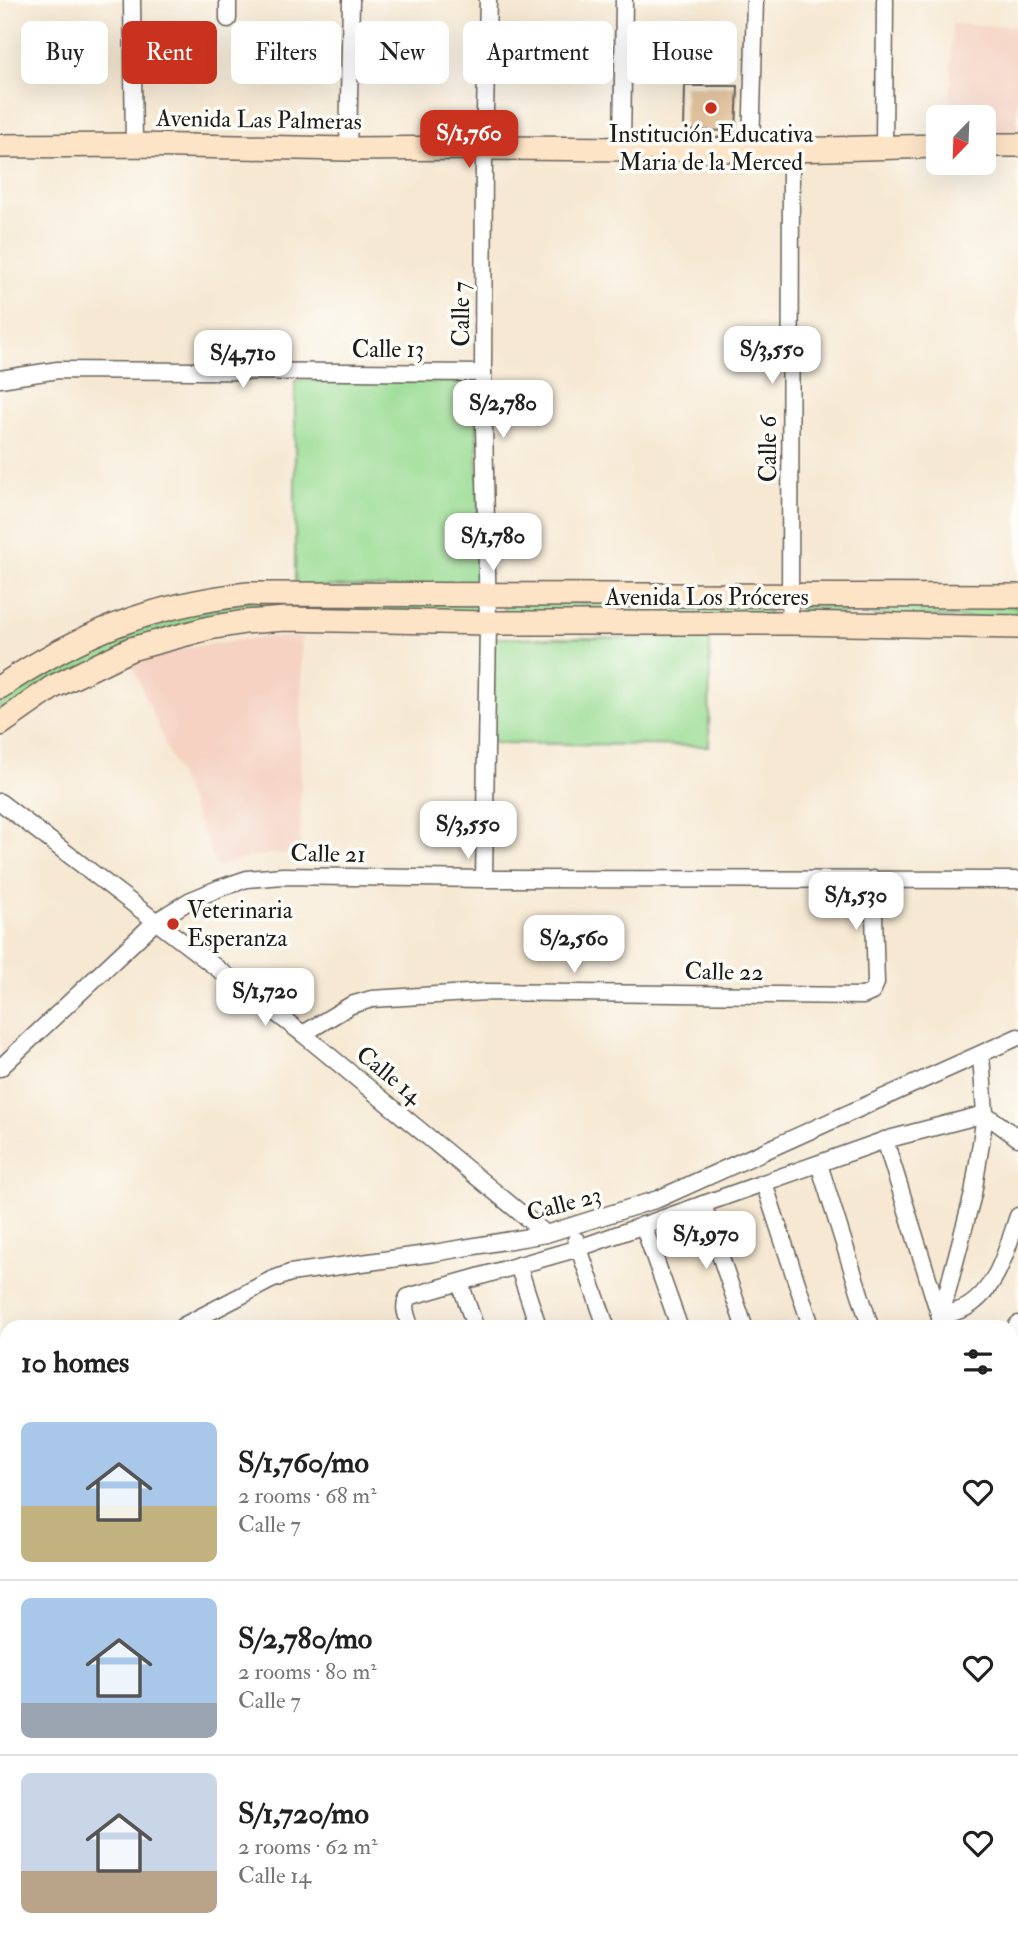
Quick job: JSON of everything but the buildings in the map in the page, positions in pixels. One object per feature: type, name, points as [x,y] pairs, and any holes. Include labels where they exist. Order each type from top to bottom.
[{"type":"main road","points":[[996,145],[1018,145]]},
{"type":"main road","name":"Avenida Las Palmeras","points":[[0,146],[751,150],[926,146]]},
{"type":"main road","name":"Avenida Los Próceres","points":[[0,687],[72,643],[150,612],[200,600],[248,594],[1018,596]]},
{"type":"main road","name":"Avenida Los Próceres","points":[[0,724],[54,687],[131,649],[208,628],[245,622],[285,619],[1018,627]]},
{"type":"street","points":[[132,0],[134,145]]},
{"type":"street","points":[[228,0],[228,19]]},
{"type":"street","points":[[348,149],[351,0]]},
{"type":"street","name":"Calle 7","points":[[484,879],[488,623],[483,373],[484,148],[488,0]]},
{"type":"street","points":[[622,149],[624,0]]},
{"type":"street","points":[[751,150],[755,0]]},
{"type":"street","points":[[884,147],[885,0]]},
{"type":"street","name":"Calle 6","points":[[790,623],[791,150]]},
{"type":"street","name":"Calle 13","points":[[0,379],[58,370],[483,373]]},
{"type":"street","name":"Calle 14","points":[[0,802],[303,1034],[546,1234]]},
{"type":"street","name":"Calle 21","points":[[0,1068],[155,922],[189,901],[247,879],[283,876],[1018,880]]},
{"type":"street","name":"Calle 22","points":[[303,1034],[351,1005],[372,999],[485,992],[863,996],[872,992],[876,983],[873,879]]},
{"type":"street","name":"Calle 23","points":[[194,1320],[271,1280],[290,1273],[546,1234],[659,1199],[1018,1037]]},
{"type":"street","points":[[940,1320],[973,1194],[985,1114],[981,1054]]},
{"type":"street","points":[[985,1114],[1018,1138]]},
{"type":"street","points":[[408,1320],[404,1303],[408,1297],[579,1248],[886,1140],[985,1114]]},
{"type":"street","points":[[886,1140],[938,1320]]},
{"type":"street","points":[[819,1164],[868,1320]]},
{"type":"street","points":[[764,1183],[809,1320]]},
{"type":"street","points":[[703,1204],[742,1320]]},
{"type":"street","points":[[943,1320],[982,1295],[997,1272],[1018,1216]]},
{"type":"street","points":[[643,1225],[677,1320]]},
{"type":"street","points":[[572,1227],[604,1320]]},
{"type":"street","points":[[519,1265],[536,1320]]},
{"type":"street","points":[[460,1283],[473,1320]]},
{"type":"shaded area","points":[[952,24],[1018,26],[1018,131],[996,132],[996,105],[950,105]]},
{"type":"shaded area","points":[[264,637],[302,637],[300,854],[250,857],[217,867],[132,665],[165,652]]},
{"type":"green space","points":[[295,380],[476,382],[480,589],[295,586]]},
{"type":"green space","points":[[249,600],[481,604],[481,613],[217,619],[0,718],[0,694],[134,625]]},
{"type":"green space","points":[[506,602],[769,603],[769,616],[505,615],[503,607]]},
{"type":"green space","points":[[799,606],[1018,606],[1018,620],[800,612]]},
{"type":"green space","points":[[494,638],[710,638],[709,746],[493,743]]},
{"type":"place","name":"Institución Educativa Maria de la Merced","points":[[711,108]]},
{"type":"place","name":"Veterinaria Esperanza","points":[[173,924]]}]
